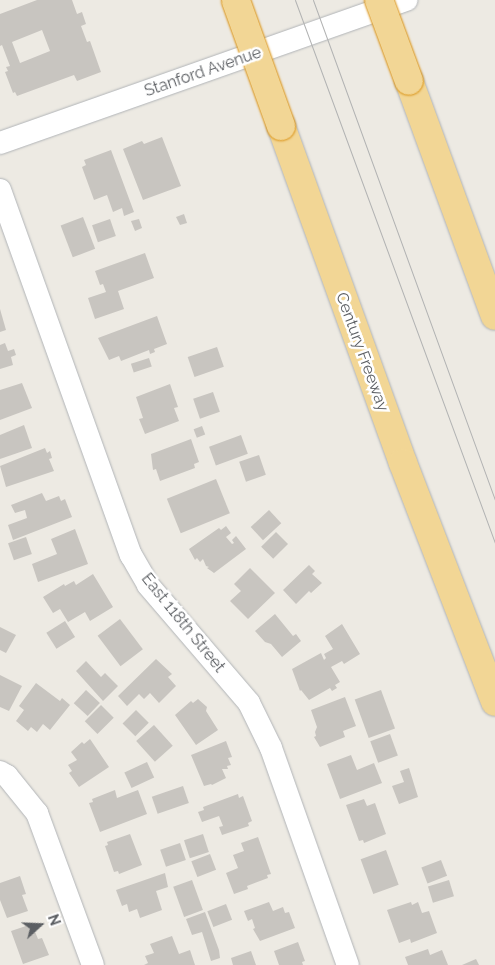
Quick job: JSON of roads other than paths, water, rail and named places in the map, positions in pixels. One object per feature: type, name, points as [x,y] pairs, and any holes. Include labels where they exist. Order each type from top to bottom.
[{"type":"highway","name":"Century Freeway","points":[[236,0],[463,624],[495,702]]},
{"type":"highway","points":[[379,0],[495,316]]},
{"type":"highway","points":[[463,624],[495,719]]},
{"type":"street","name":"Stanford Avenue","points":[[0,143],[407,0]]},
{"type":"street","name":"East 118th Street","points":[[0,190],[131,556],[148,585],[249,703],[271,748],[348,965]]},
{"type":"street","points":[[0,772],[7,776],[37,813],[93,965]]},
{"type":"tram line","points":[[295,0],[495,543]]},
{"type":"tram line","points":[[313,0],[495,500]]}]
